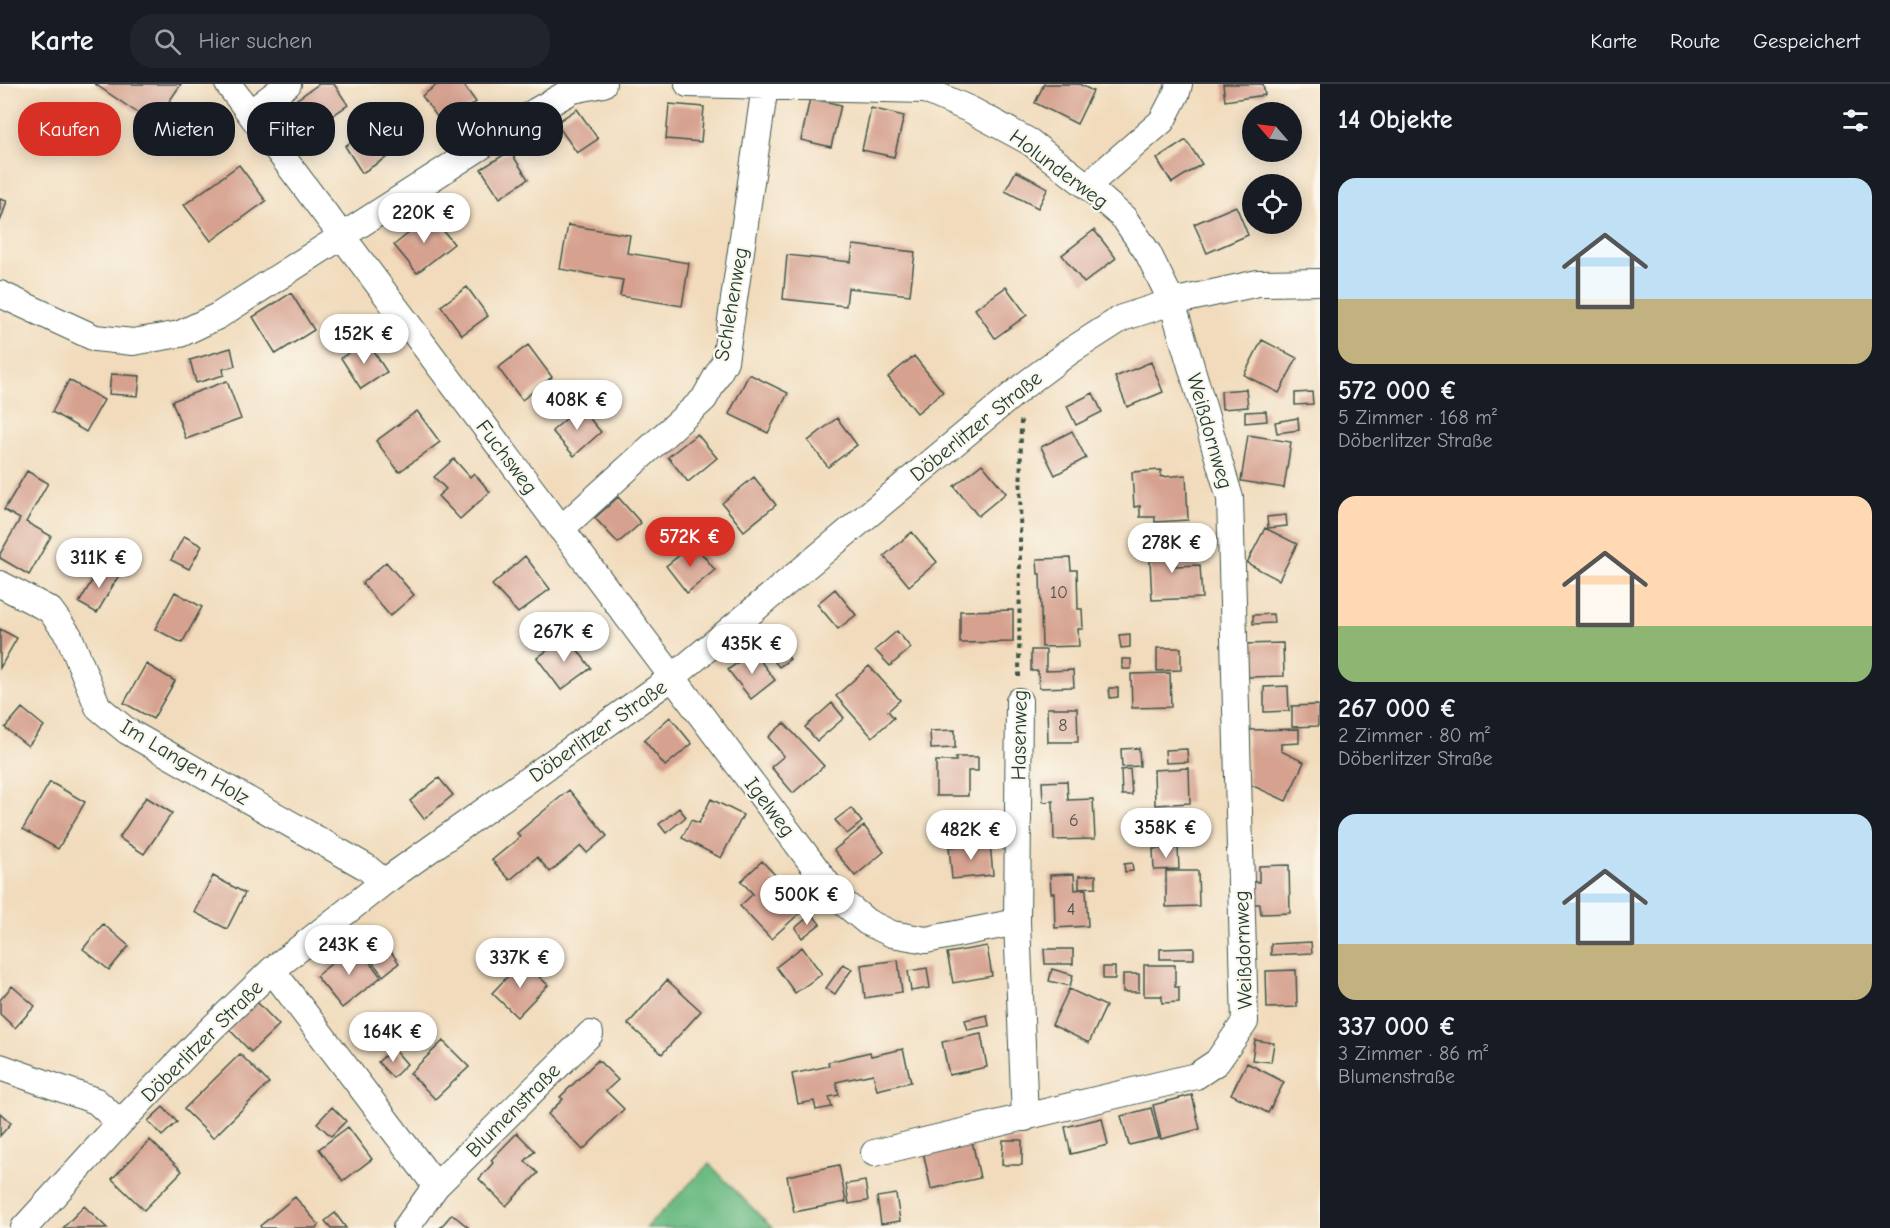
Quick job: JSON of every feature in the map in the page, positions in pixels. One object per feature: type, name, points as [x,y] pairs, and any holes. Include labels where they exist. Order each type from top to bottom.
[{"type":"street","name":"Fuchsweg","points":[[228,84],[247,109]]},
{"type":"street","points":[[264,102],[288,84]]},
{"type":"street","points":[[0,294],[95,338],[133,342],[180,333],[218,316],[536,111],[573,90],[603,84]]},
{"type":"street","name":"Holunderweg","points":[[688,84],[926,90],[1030,142],[1087,186],[1124,218],[1148,252],[1172,302]]},
{"type":"street","points":[[1087,186],[1162,121],[1179,84]]},
{"type":"street","name":"Schlehenweg","points":[[561,529],[704,399],[725,361],[765,86]]},
{"type":"street","name":"Fuchsweg","points":[[282,156],[673,677]]},
{"type":"street","name":"Döberlitzer Straße","points":[[24,1228],[120,1123],[272,970],[384,882],[673,677],[1022,387],[1069,352],[1122,318],[1172,302],[1258,283],[1320,282]]},
{"type":"street","name":"Weißdornweg","points":[[874,1153],[1196,1076],[1216,1062],[1245,1022],[1230,498],[1172,302]]},
{"type":"street","name":"Im Langen Holz","points":[[0,584],[50,610],[69,636],[98,707],[127,731],[366,867],[384,882]]},
{"type":"street","name":"Igelweg","points":[[673,677],[838,898],[867,922],[892,934],[926,940],[1017,922]]},
{"type":"street","name":"Hasenweg","points":[[1019,701],[1017,922],[1025,1118]]},
{"type":"street","points":[[272,970],[436,1186]]},
{"type":"street","name":"Blumenstraße","points":[[406,1228],[436,1186],[590,1034]]},
{"type":"street","points":[[0,1067],[96,1101],[120,1123]]},
{"type":"path","name":"Hasenweg","points":[[1019,701],[1022,387]]},
{"type":"green space","points":[[709,1164],[772,1228],[646,1228]]},
{"type":"building","points":[[95,84],[181,84],[169,102],[133,102],[133,110]]},
{"type":"building","points":[[319,84],[334,84],[347,106],[335,114],[335,102],[293,102]]},
{"type":"building","points":[[438,84],[463,84],[476,102],[436,102],[436,115],[422,96]]},
{"type":"building","points":[[1044,84],[1079,84],[1093,91],[1077,124],[1035,103]]},
{"type":"building","points":[[1223,84],[1263,84],[1265,95],[1225,101]]},
{"type":"building","points":[[810,98],[841,105],[831,147],[801,140]]},
{"type":"building","points":[[669,104],[704,107],[701,142],[666,139]]},
{"type":"building","points":[[871,108],[904,116],[894,157],[862,150]]},
{"type":"building","points":[[577,109],[598,139],[577,153],[563,133],[563,118]]},
{"type":"building","points":[[1186,140],[1202,164],[1172,183],[1157,159]]},
{"type":"building","points":[[351,156],[389,156],[362,173]]},
{"type":"building","points":[[502,156],[513,156],[528,179],[500,198],[481,169]]},
{"type":"building","points":[[239,165],[266,201],[211,241],[184,205]]},
{"type":"building","points":[[1016,171],[1048,188],[1038,208],[1005,191]]},
{"type":"building","points":[[0,199],[7,201],[0,222]]},
{"type":"building","points":[[1236,206],[1242,220],[1242,234],[1248,235],[1207,253],[1194,224]]},
{"type":"building","points":[[431,215],[454,244],[417,273],[394,245]]},
{"type":"building","points":[[568,225],[630,235],[627,253],[689,263],[682,306],[620,296],[623,280],[560,269]]},
{"type":"building","points":[[1094,230],[1116,258],[1084,283],[1062,255]]},
{"type":"building","points":[[853,245],[915,252],[910,295],[848,288],[846,306],[783,299],[787,255],[851,262]]},
{"type":"building","points":[[467,287],[488,316],[462,335],[441,306]]},
{"type":"building","points":[[1006,287],[1027,315],[995,338],[975,309]]},
{"type":"building","points":[[291,293],[314,330],[276,354],[253,317]]},
{"type":"building","points":[[1262,340],[1297,358],[1279,393],[1244,375]]},
{"type":"building","points":[[367,341],[387,372],[361,389],[341,358]]},
{"type":"building","points":[[528,345],[552,377],[522,400],[498,368]]},
{"type":"building","points":[[231,348],[235,366],[223,369],[224,375],[196,383],[190,360]]},
{"type":"building","points":[[914,356],[943,392],[917,413],[888,377]]},
{"type":"building","points":[[1151,362],[1163,392],[1127,407],[1115,377]]},
{"type":"building","points":[[111,374],[140,376],[138,396],[109,394]]},
{"type":"building","points":[[749,374],[788,393],[768,433],[729,414]]},
{"type":"building","points":[[69,380],[104,400],[86,432],[52,412]]},
{"type":"building","points":[[227,381],[241,419],[186,439],[172,401]]},
{"type":"building","points":[[1246,389],[1248,407],[1222,409],[1221,391]]},
{"type":"building","points":[[1312,392],[1313,404],[1295,405],[1295,393]]},
{"type":"building","points":[[1093,393],[1102,412],[1076,425],[1067,406]]},
{"type":"building","points":[[580,407],[601,432],[574,456],[552,431]]},
{"type":"building","points":[[417,411],[440,442],[399,472],[376,441]]},
{"type":"building","points":[[1266,411],[1267,421],[1245,423],[1245,412]]},
{"type":"building","points":[[837,418],[857,445],[828,467],[808,441]]},
{"type":"building","points":[[1298,418],[1299,430],[1277,433],[1275,422]]},
{"type":"building","points":[[1072,431],[1086,458],[1055,475],[1041,447]]},
{"type":"building","points":[[697,434],[717,458],[688,482],[668,457]]},
{"type":"building","points":[[1248,435],[1291,442],[1284,488],[1241,481]]},
{"type":"building","points":[[454,459],[470,477],[474,473],[490,492],[460,519],[438,496],[446,489],[434,477]]},
{"type":"building","points":[[982,464],[1006,493],[978,516],[954,486]]},
{"type":"building","points":[[1161,470],[1161,477],[1186,475],[1188,520],[1155,522],[1155,517],[1140,517],[1140,506],[1134,507],[1132,472]]},
{"type":"building","points":[[27,471],[48,483],[26,522],[51,536],[29,575],[0,558],[0,554],[20,519],[4,510]]},
{"type":"building","points":[[754,477],[776,505],[744,531],[722,503]]},
{"type":"building","points":[[618,497],[641,523],[618,543],[595,518]]},
{"type":"building","points":[[1286,515],[1287,526],[1268,528],[1267,517]]},
{"type":"building","points":[[1265,528],[1297,544],[1279,580],[1247,563]]},
{"type":"building","points":[[912,532],[937,562],[909,586],[884,556]]},
{"type":"building","points":[[184,536],[202,546],[189,569],[171,560]]},
{"type":"building","points":[[1174,539],[1175,566],[1200,565],[1202,598],[1152,600],[1149,540]]},
{"type":"building","points":[[694,544],[715,570],[687,593],[666,566]]},
{"type":"building","points":[[525,556],[550,589],[518,613],[492,585]]},
{"type":"building","points":[[1070,558],[1071,570],[1077,570],[1078,609],[1082,609],[1083,629],[1078,629],[1079,646],[1042,647],[1040,574],[1038,574],[1037,559]]},
{"type":"building","points":[[386,562],[414,595],[390,616],[362,583]]},
{"type":"building","points":[[101,565],[119,575],[97,613],[79,603]]},
{"type":"building","points":[[835,589],[856,615],[838,629],[817,604]]},
{"type":"building","points":[[175,592],[202,607],[182,643],[155,629]]},
{"type":"building","points":[[1013,610],[1013,642],[960,643],[960,611]]},
{"type":"building","points":[[1273,614],[1274,623],[1253,624],[1253,615]]},
{"type":"building","points":[[0,629],[17,638],[0,668]]},
{"type":"building","points":[[897,631],[911,648],[890,666],[875,650]]},
{"type":"building","points":[[1130,634],[1130,647],[1121,648],[1119,635]]},
{"type":"building","points":[[567,636],[591,668],[561,690],[537,658]]},
{"type":"building","points":[[775,641],[790,659],[779,667],[764,649]]},
{"type":"building","points":[[1283,643],[1284,676],[1247,677],[1246,644]]},
{"type":"building","points":[[1157,648],[1181,648],[1181,670],[1157,671]]},
{"type":"building","points":[[1031,650],[1046,650],[1046,671],[1073,670],[1074,687],[1039,688],[1038,671],[1031,671]]},
{"type":"building","points":[[753,651],[775,680],[751,699],[728,670]]},
{"type":"building","points":[[1122,659],[1131,659],[1131,669],[1122,669]]},
{"type":"building","points":[[146,664],[175,681],[153,719],[124,703]]},
{"type":"building","points":[[869,666],[900,700],[888,711],[894,718],[872,737],[836,696]]},
{"type":"building","points":[[1170,673],[1171,707],[1132,708],[1131,674]]},
{"type":"building","points":[[1288,686],[1289,711],[1264,712],[1264,687]]},
{"type":"building","points":[[1109,688],[1118,688],[1118,697],[1110,698]]},
{"type":"building","points":[[832,703],[844,718],[817,741],[805,727]]},
{"type":"building","points":[[1318,705],[1318,726],[1292,727],[1292,706]]},
{"type":"building","points":[[22,708],[44,726],[28,746],[5,728]]},
{"type":"building","points":[[1047,708],[1077,708],[1078,742],[1048,742]]},
{"type":"building","points":[[670,717],[692,744],[665,766],[644,740]]},
{"type":"building","points":[[784,723],[824,766],[793,793],[771,767],[784,756],[768,737]]},
{"type":"building","points":[[1299,729],[1299,743],[1281,744],[1281,751],[1304,762],[1286,801],[1249,784],[1247,730]]},
{"type":"building","points":[[955,730],[955,748],[931,749],[930,731]]},
{"type":"building","points":[[1139,748],[1140,766],[1122,767],[1121,749]]},
{"type":"building","points":[[1187,749],[1188,762],[1166,763],[1165,750]]},
{"type":"building","points":[[956,757],[978,757],[978,771],[968,771],[968,796],[936,796],[936,761],[956,761]]},
{"type":"building","points":[[1189,768],[1190,803],[1155,805],[1154,770]]},
{"type":"building","points":[[1130,769],[1132,795],[1122,795],[1121,770]]},
{"type":"building","points":[[439,778],[453,795],[424,819],[410,801]]},
{"type":"building","points":[[1067,781],[1068,800],[1093,799],[1095,839],[1054,840],[1053,801],[1043,802],[1042,782]]},
{"type":"building","points":[[50,782],[85,802],[58,849],[23,829]]},
{"type":"building","points":[[569,790],[607,836],[587,853],[581,846],[550,872],[537,857],[510,880],[492,860],[520,837],[517,833]]},
{"type":"building","points":[[146,797],[172,813],[144,854],[119,838]]},
{"type":"building","points":[[711,799],[743,815],[721,858],[682,838],[691,820],[699,823]]},
{"type":"building","points":[[679,808],[686,817],[666,833],[659,824]]},
{"type":"building","points":[[851,808],[862,822],[847,834],[835,820]]},
{"type":"building","points":[[977,818],[979,842],[945,845],[943,821]]},
{"type":"building","points":[[864,826],[884,852],[855,876],[834,850]]},
{"type":"building","points":[[990,843],[993,875],[952,879],[949,847]]},
{"type":"building","points":[[1178,848],[1179,869],[1154,870],[1153,849]]},
{"type":"building","points":[[762,861],[777,877],[773,881],[801,912],[771,939],[740,906],[753,894],[741,881]]},
{"type":"building","points":[[1132,863],[1133,871],[1125,872],[1124,864]]},
{"type":"building","points":[[1289,865],[1290,913],[1261,914],[1260,904],[1252,904],[1251,882],[1259,882],[1259,866]]},
{"type":"building","points":[[1166,871],[1198,871],[1199,906],[1166,907]]},
{"type":"building","points":[[1074,874],[1075,890],[1086,889],[1088,926],[1055,928],[1054,893],[1051,893],[1050,875]]},
{"type":"building","points":[[1096,875],[1096,887],[1079,888],[1079,876]]},
{"type":"building","points":[[213,876],[245,893],[227,929],[194,912]]},
{"type":"building","points":[[812,914],[820,924],[802,938],[795,928]]},
{"type":"building","points":[[103,924],[129,946],[109,970],[83,949]]},
{"type":"building","points":[[378,934],[399,963],[383,976],[361,947]]},
{"type":"building","points":[[1311,942],[1312,953],[1271,955],[1271,944]]},
{"type":"building","points":[[356,944],[381,977],[342,1008],[316,976]]},
{"type":"building","points":[[987,946],[992,976],[953,983],[947,953]]},
{"type":"building","points":[[802,947],[822,974],[795,993],[776,967]]},
{"type":"building","points":[[1194,948],[1194,959],[1160,959],[1160,949]]},
{"type":"building","points":[[1044,949],[1073,949],[1073,964],[1045,964]]},
{"type":"building","points":[[898,960],[902,992],[865,998],[861,965]]},
{"type":"building","points":[[522,961],[548,985],[517,1017],[492,993]]},
{"type":"building","points":[[843,964],[852,969],[835,994],[826,988]]},
{"type":"building","points":[[1144,965],[1175,965],[1175,987],[1179,987],[1179,1002],[1162,1003],[1162,996],[1144,996]]},
{"type":"building","points":[[1103,967],[1115,967],[1115,979],[1103,979]]},
{"type":"building","points":[[927,968],[930,988],[911,991],[908,971]]},
{"type":"building","points":[[1052,969],[1073,975],[1070,986],[1049,981]]},
{"type":"building","points":[[1296,970],[1297,1007],[1267,1008],[1266,971]]},
{"type":"building","points":[[1123,974],[1139,974],[1139,992],[1123,992]]},
{"type":"building","points":[[667,980],[701,1011],[662,1054],[628,1024]]},
{"type":"building","points":[[12,986],[35,1006],[15,1028],[0,1014],[0,1000]]},
{"type":"building","points":[[1069,989],[1106,1006],[1089,1043],[1052,1025]]},
{"type":"building","points":[[257,1002],[279,1025],[251,1052],[228,1028]]},
{"type":"building","points":[[987,1015],[989,1026],[968,1030],[965,1020]]},
{"type":"building","points":[[981,1034],[987,1067],[949,1075],[942,1042]]},
{"type":"building","points":[[1255,1040],[1274,1043],[1271,1062],[1252,1060]]},
{"type":"building","points":[[443,1041],[469,1067],[435,1099],[410,1073]]},
{"type":"building","points":[[393,1048],[407,1064],[393,1078],[378,1062]]},
{"type":"building","points":[[903,1049],[911,1082],[877,1090],[873,1074],[836,1082],[839,1095],[829,1097],[832,1107],[816,1110],[814,1101],[798,1104],[792,1074],[829,1066],[828,1062],[870,1052],[871,1056]]},
{"type":"building","points":[[240,1054],[269,1083],[213,1138],[184,1109]]},
{"type":"building","points":[[598,1060],[618,1080],[606,1091],[624,1109],[583,1150],[548,1114],[563,1099],[560,1097]]},
{"type":"building","points":[[1247,1063],[1284,1082],[1268,1113],[1231,1094]]},
{"type":"building","points":[[1192,1095],[1200,1129],[1161,1139],[1153,1105]]},
{"type":"building","points":[[163,1107],[177,1122],[162,1136],[148,1121]]},
{"type":"building","points":[[332,1107],[346,1121],[331,1136],[317,1123]]},
{"type":"building","points":[[1151,1108],[1159,1138],[1129,1145],[1121,1116]]},
{"type":"building","points":[[0,1113],[11,1123],[0,1136]]},
{"type":"building","points":[[1102,1118],[1108,1145],[1071,1154],[1065,1127]]},
{"type":"building","points":[[348,1127],[372,1159],[343,1181],[319,1149]]},
{"type":"building","points":[[517,1133],[535,1151],[525,1161],[538,1173],[506,1206],[479,1179],[493,1163],[491,1160]]},
{"type":"building","points":[[150,1140],[182,1171],[144,1210],[112,1179]]},
{"type":"building","points":[[1003,1140],[1022,1140],[1022,1165],[1002,1165]]},
{"type":"building","points":[[972,1141],[980,1178],[931,1189],[923,1151]]},
{"type":"building","points":[[839,1165],[846,1202],[794,1212],[787,1176]]},
{"type":"building","points":[[865,1181],[868,1201],[849,1204],[846,1184]]},
{"type":"building","points":[[896,1194],[900,1221],[881,1224],[877,1197]]},
{"type":"building","points":[[295,1197],[319,1225],[316,1228],[261,1228],[260,1226]]},
{"type":"building","points":[[84,1206],[107,1228],[63,1228]]},
{"type":"building","points":[[335,1213],[346,1228],[331,1228],[325,1221]]},
{"type":"building","points":[[452,1214],[469,1228],[440,1228]]}]
